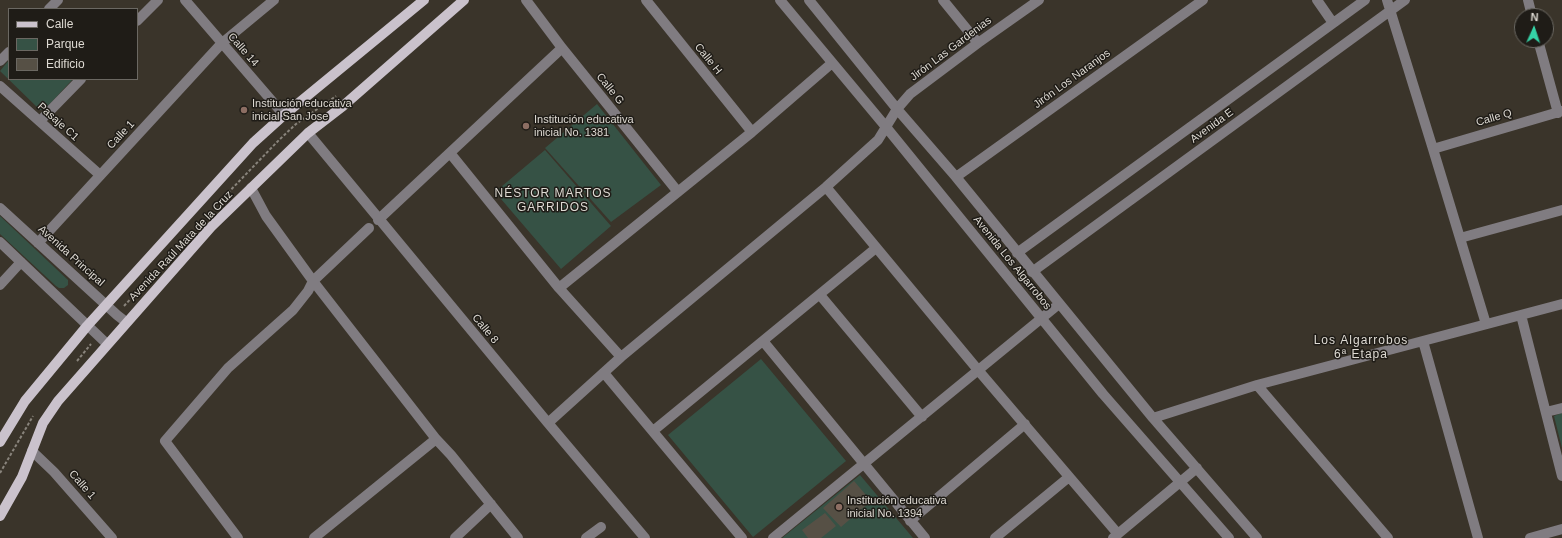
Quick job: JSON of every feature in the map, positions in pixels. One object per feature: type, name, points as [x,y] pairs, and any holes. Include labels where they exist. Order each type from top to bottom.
[{"type":"main road","name":"Avenida Raúl Mata de la Cruz","points":[[0,442],[25,401],[87,326],[253,143],[284,115],[424,0]]},
{"type":"main road","name":"Avenida Raúl Mata de la Cruz","points":[[0,516],[22,477],[43,423],[58,401],[211,227],[308,133],[343,106],[464,0]]},
{"type":"street","points":[[50,8],[58,0]]},
{"type":"street","points":[[138,20],[158,0]]},
{"type":"street","name":"Calle 14","points":[[185,0],[284,115]]},
{"type":"street","name":"Calle 1","points":[[38,243],[222,44],[274,0]]},
{"type":"street","name":"Calle G","points":[[526,0],[562,48],[678,192]]},
{"type":"street","name":"Calle H","points":[[646,0],[752,132]]},
{"type":"street","name":"Avenida Los Algarrobos","points":[[780,0],[886,127],[1103,394],[1229,538]]},
{"type":"street","name":"Avenida Los Algarrobos","points":[[808,0],[897,109],[956,177],[1032,272],[1257,538]]},
{"type":"street","points":[[943,0],[978,42]]},
{"type":"street","name":"Jirón Las Gardenias","points":[[548,423],[622,357],[826,187],[878,140],[897,109],[910,94],[978,42],[1039,0]]},
{"type":"street","name":"Jirón Los Naranjos","points":[[956,177],[1203,0]]},
{"type":"street","points":[[1317,0],[1333,24]]},
{"type":"street","name":"Avenida E","points":[[1017,253],[1365,0]]},
{"type":"street","points":[[1387,0],[1486,324]]},
{"type":"street","name":"Avenida E","points":[[1032,272],[1404,0]]},
{"type":"street","points":[[378,220],[562,48]]},
{"type":"street","points":[[1540,48],[1560,112]]},
{"type":"street","points":[[0,61],[8,53]]},
{"type":"street","points":[[559,288],[752,132],[832,63]]},
{"type":"street","points":[[40,121],[80,80]]},
{"type":"street","name":"Pasaje C1","points":[[0,86],[100,175]]},
{"type":"street","name":"Calle Q","points":[[1433,148],[1560,112]]},
{"type":"street","name":"Calle 8","points":[[308,133],[378,220],[645,538]]},
{"type":"street","points":[[450,153],[559,288],[622,357]]},
{"type":"street","points":[[826,187],[978,370],[1070,477],[1116,536],[1197,468]]},
{"type":"street","points":[[251,188],[266,216],[313,281],[436,439],[451,455],[518,538]]},
{"type":"street","name":"Avenida Principal","points":[[0,208],[106,304],[116,315],[126,322]]},
{"type":"street","points":[[1460,238],[1562,210]]},
{"type":"street","points":[[238,538],[165,442],[228,368],[293,310],[308,291],[313,281],[369,228]]},
{"type":"street","points":[[0,242],[107,344]]},
{"type":"street","points":[[653,431],[876,248]]},
{"type":"street","points":[[0,285],[21,262]]},
{"type":"street","points":[[820,295],[922,417]]},
{"type":"street","points":[[773,538],[1059,304]]},
{"type":"street","points":[[1154,418],[1257,385],[1562,304]]},
{"type":"street","points":[[1521,314],[1562,476]]},
{"type":"street","points":[[763,341],[925,538]]},
{"type":"street","points":[[1423,341],[1478,538]]},
{"type":"street","points":[[604,373],[742,538]]},
{"type":"street","points":[[1257,385],[1388,538]]},
{"type":"street","points":[[1546,412],[1562,408]]},
{"type":"street","points":[[910,521],[1025,424]]},
{"type":"street","points":[[314,538],[436,439]]},
{"type":"street","name":"Calle 1","points":[[32,451],[54,472],[112,538]]},
{"type":"street","points":[[996,538],[1070,477]]},
{"type":"street","points":[[455,538],[491,504]]},
{"type":"street","points":[[586,538],[601,527]]},
{"type":"street","points":[[1530,538],[1562,529]]},
{"type":"green space","points":[[8,61],[8,79],[0,71]]},
{"type":"green space","points":[[9,80],[72,80],[45,109],[40,110]]},
{"type":"green space","points":[[597,104],[661,185],[611,222],[545,148]]},
{"type":"green space","points":[[545,150],[611,226],[561,269],[495,192]]},
{"type":"green space","points":[[0,216],[68,280],[68,285],[64,288],[59,288],[56,286],[0,234]]},
{"type":"green space","points":[[761,359],[846,461],[753,537],[668,435]]},
{"type":"green space","points":[[1562,413],[1562,448],[1554,416]]},
{"type":"green space","points":[[860,475],[913,538],[782,538]]},
{"type":"building","points":[[854,481],[871,501],[841,527],[823,508]]},
{"type":"building","points":[[825,513],[836,526],[821,538],[808,538],[802,530]]},
{"type":"place","name":"Institución educativa inicial San Jose","points":[[244,110]]},
{"type":"place","name":"Institución educativa inicial No. 1381","points":[[526,126]]},
{"type":"place","name":"Institución educativa inicial No. 1394","points":[[839,507]]},
{"type":"district","name":"NÉSTOR MARTOS GARRIDOS","points":[[553,201]]},
{"type":"district","name":"Los Algarrobos 6ª Etapa","points":[[1361,348]]}]
